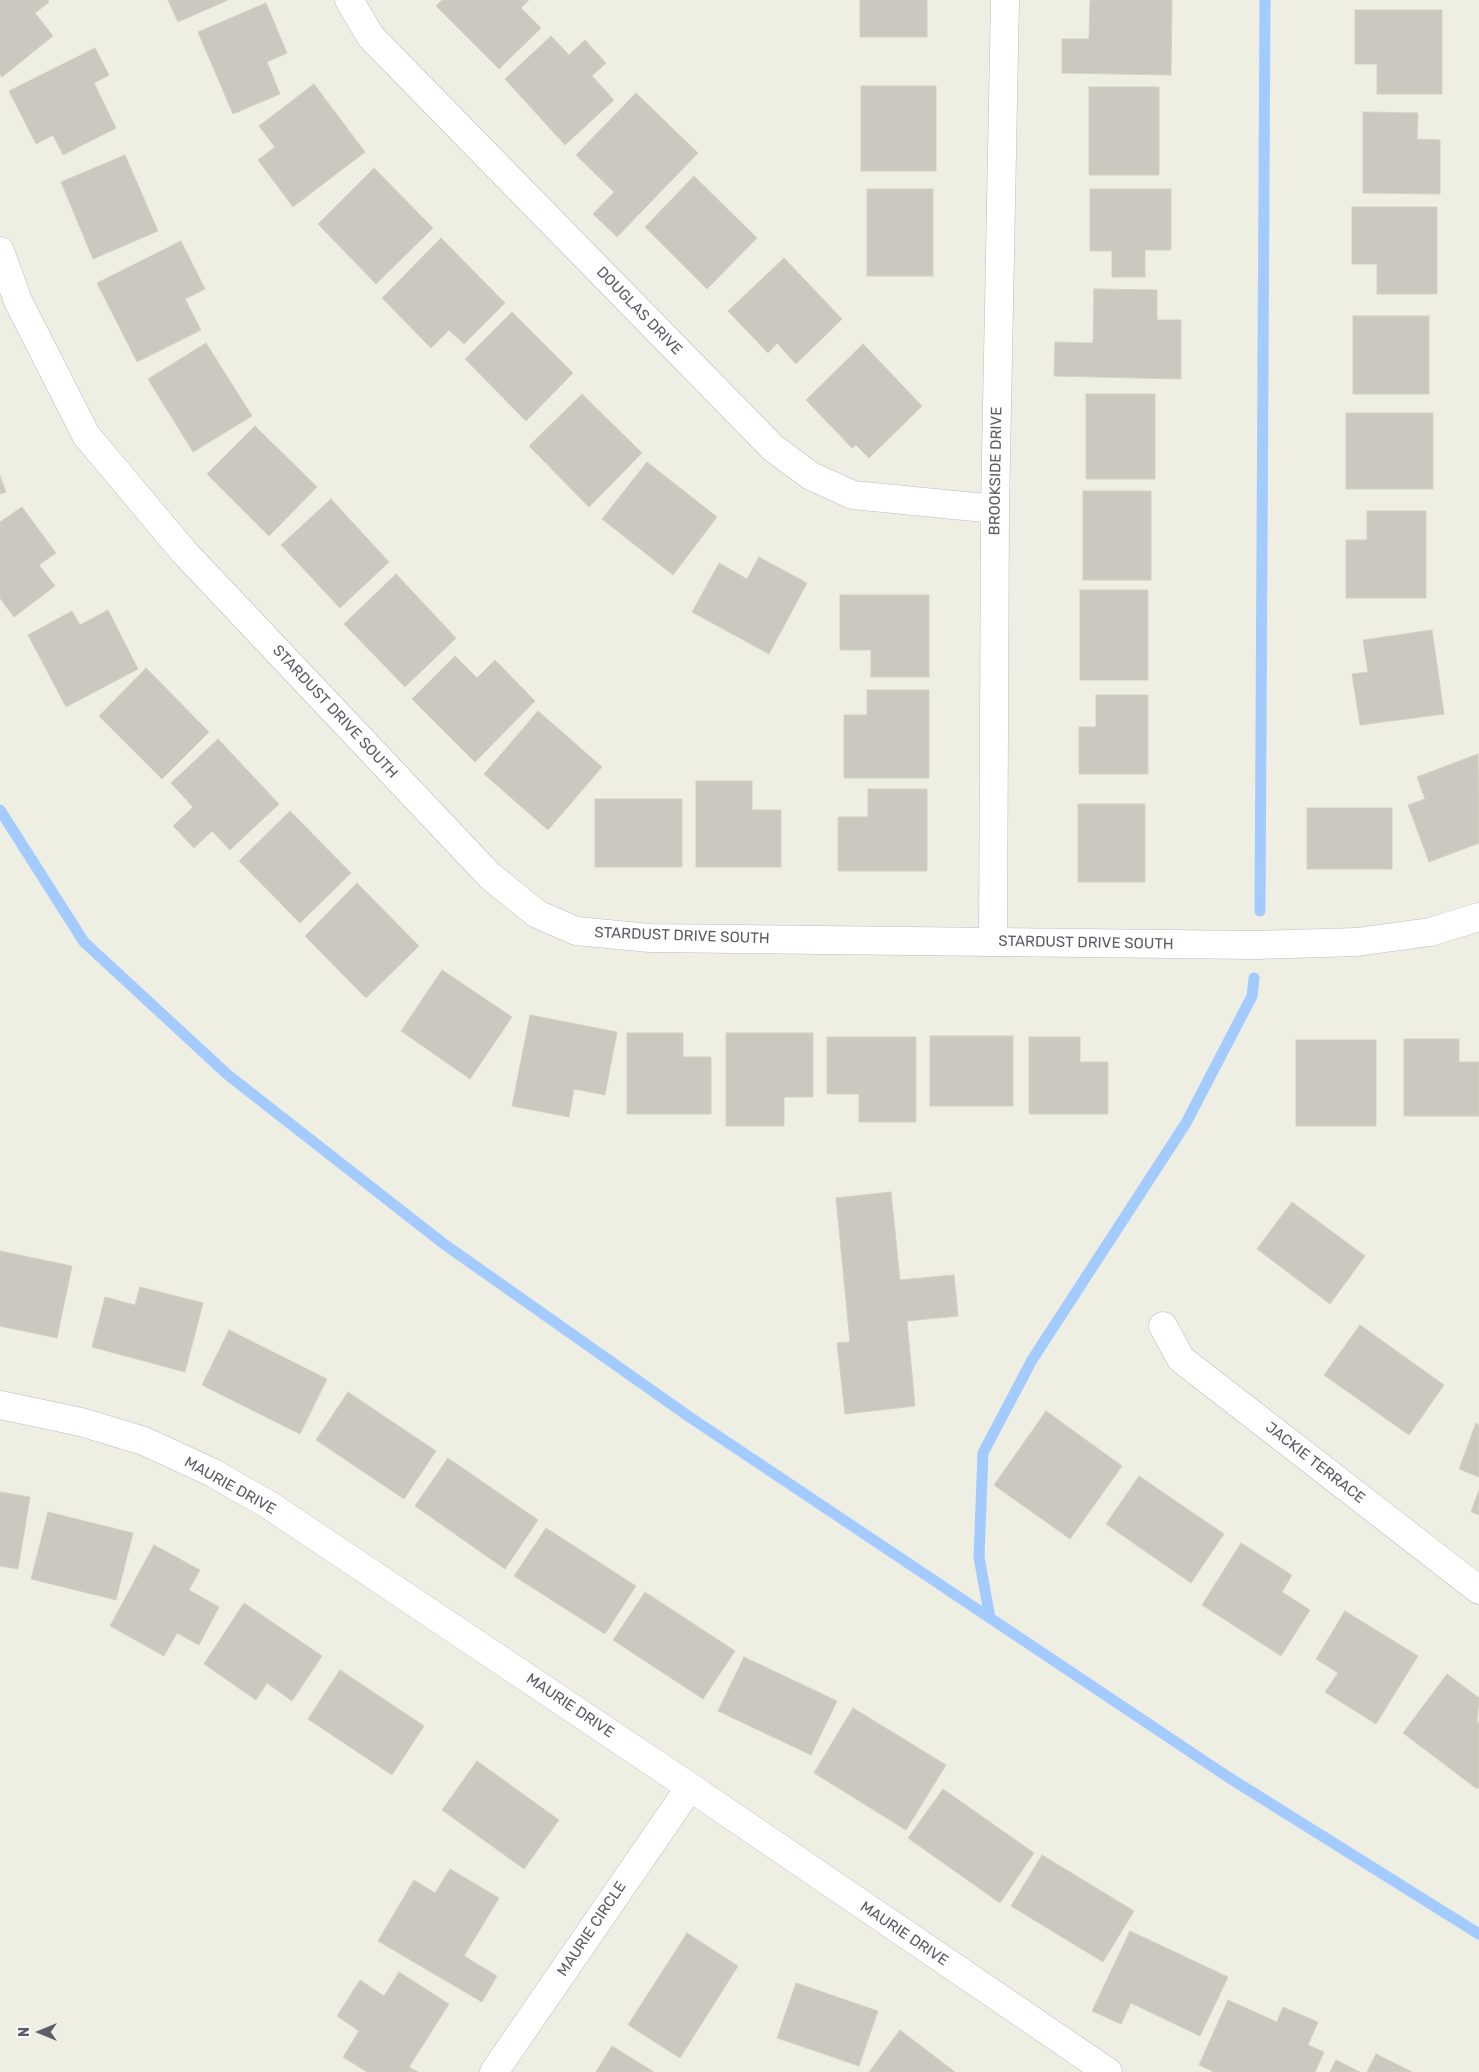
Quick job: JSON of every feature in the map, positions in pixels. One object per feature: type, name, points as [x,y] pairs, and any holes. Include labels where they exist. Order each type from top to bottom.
[{"type":"street","name":"DOUGLAS DRIVE","points":[[349,0],[371,37],[773,448],[810,476],[853,495],[995,509]]},
{"type":"street","name":"BROOKSIDE DRIVE","points":[[993,942],[995,509],[1005,0]]},
{"type":"street","name":"STARDUST DRIVE SOUTH","points":[[0,251],[18,301],[86,435],[184,552],[490,876],[536,914],[576,931],[650,938],[1254,945],[1357,942],[1430,932],[1479,917]]},
{"type":"street","name":"JACKIE TERRACE","points":[[1163,1326],[1181,1359],[1479,1590]]},
{"type":"street","name":"MAURIE DRIVE","points":[[0,1405],[82,1422],[144,1441],[211,1472],[269,1505],[690,1787],[1108,2072]]},
{"type":"street","name":"MAURIE CIRCLE","points":[[494,2072],[690,1787]]},
{"type":"building","points":[[0,0],[48,0],[49,2],[35,13],[53,36],[2,77],[0,74]]},
{"type":"building","points":[[168,0],[228,0],[178,22]]},
{"type":"building","points":[[442,0],[529,0],[521,8],[541,28],[499,69],[436,6]]},
{"type":"building","points":[[860,0],[927,0],[927,37],[860,37]]},
{"type":"building","points":[[1090,0],[1172,0],[1171,75],[1062,73],[1062,39],[1089,39]]},
{"type":"building","points":[[266,3],[287,53],[267,62],[280,94],[233,114],[198,32]]},
{"type":"building","points":[[1355,10],[1442,10],[1442,94],[1377,94],[1377,64],[1355,64]]},
{"type":"building","points":[[551,36],[569,55],[585,40],[606,63],[592,76],[614,100],[565,145],[505,79]]},
{"type":"building","points":[[95,48],[109,75],[94,83],[116,128],[63,155],[53,135],[36,144],[9,91]]},
{"type":"building","points":[[314,84],[365,152],[293,207],[258,160],[275,147],[259,126]]},
{"type":"building","points":[[861,86],[936,86],[936,171],[861,171]]},
{"type":"building","points":[[1089,87],[1159,87],[1159,175],[1089,175]]},
{"type":"building","points":[[636,93],[698,153],[617,237],[593,214],[614,192],[576,155]]},
{"type":"building","points":[[1363,112],[1418,113],[1417,139],[1440,140],[1440,194],[1363,193]]},
{"type":"building","points":[[125,155],[158,231],[93,259],[61,182]]},
{"type":"building","points":[[374,168],[433,228],[376,284],[318,224]]},
{"type":"building","points":[[694,176],[757,238],[707,289],[645,227]]},
{"type":"building","points":[[867,189],[933,189],[933,276],[867,276]]},
{"type":"building","points":[[1090,189],[1171,189],[1171,250],[1145,250],[1145,277],[1112,277],[1112,251],[1090,251]]},
{"type":"building","points":[[1352,207],[1437,207],[1437,294],[1377,294],[1377,264],[1352,264]]},
{"type":"building","points":[[441,238],[505,303],[464,344],[449,330],[431,348],[382,298]]},
{"type":"building","points":[[181,241],[205,289],[185,299],[201,330],[137,362],[97,283]]},
{"type":"building","points":[[784,258],[842,319],[796,364],[777,343],[768,353],[728,311]]},
{"type":"building","points":[[1094,289],[1157,290],[1157,320],[1181,320],[1181,379],[1054,376],[1055,342],[1093,343]]},
{"type":"building","points":[[512,312],[573,373],[526,421],[465,359]]},
{"type":"building","points":[[1353,316],[1429,316],[1429,394],[1353,394]]},
{"type":"building","points":[[206,343],[252,416],[193,452],[148,379]]},
{"type":"building","points":[[863,344],[922,406],[869,458],[856,445],[852,448],[806,400]]},
{"type":"building","points":[[582,394],[642,453],[589,507],[529,446]]},
{"type":"building","points":[[1086,394],[1155,394],[1155,479],[1086,479]]},
{"type":"building","points":[[1346,413],[1433,413],[1433,489],[1346,489]]},
{"type":"building","points":[[255,426],[317,487],[269,536],[207,474]]},
{"type":"building","points":[[647,462],[717,517],[673,575],[602,519]]},
{"type":"building","points":[[0,476],[6,492],[0,494]]},
{"type":"building","points":[[1083,491],[1151,491],[1151,580],[1083,580]]},
{"type":"building","points":[[331,499],[389,562],[340,608],[281,545]]},
{"type":"building","points":[[22,507],[56,553],[39,565],[55,586],[14,617],[0,598],[0,522]]},
{"type":"building","points":[[1367,511],[1426,511],[1426,598],[1346,598],[1346,540],[1367,540]]},
{"type":"building","points":[[759,557],[807,583],[769,654],[692,612],[719,563],[747,579]]},
{"type":"building","points":[[396,574],[456,638],[405,687],[344,624]]},
{"type":"building","points":[[1080,590],[1148,590],[1148,680],[1080,680]]},
{"type":"building","points":[[840,595],[929,595],[929,677],[871,677],[871,650],[840,650]]},
{"type":"building","points":[[108,610],[138,669],[66,707],[28,635],[72,611],[80,625]]},
{"type":"building","points":[[1432,630],[1444,714],[1360,725],[1352,674],[1368,672],[1363,640]]},
{"type":"building","points":[[455,656],[477,678],[495,660],[535,701],[475,762],[412,699]]},
{"type":"building","points":[[146,668],[209,732],[162,779],[99,716]]},
{"type":"building","points":[[867,690],[929,690],[929,778],[844,778],[844,715],[867,715]]},
{"type":"building","points":[[1096,695],[1148,695],[1148,774],[1079,774],[1079,727],[1096,727]]},
{"type":"building","points":[[538,711],[602,767],[548,830],[484,774]]},
{"type":"building","points":[[218,739],[279,804],[230,850],[212,831],[194,848],[173,826],[193,807],[171,783]]},
{"type":"building","points":[[1478,754],[1479,843],[1429,862],[1408,805],[1425,799],[1417,777]]},
{"type":"building","points":[[696,781],[752,781],[752,810],[781,810],[781,867],[696,867]]},
{"type":"building","points":[[868,789],[927,789],[927,871],[838,871],[838,817],[868,817]]},
{"type":"building","points":[[595,799],[682,799],[682,867],[595,867]]},
{"type":"building","points":[[1078,804],[1145,804],[1145,882],[1078,882]]},
{"type":"building","points":[[1307,808],[1392,808],[1392,869],[1307,869]]},
{"type":"building","points":[[290,811],[351,873],[300,923],[239,861]]},
{"type":"building","points":[[357,883],[419,946],[366,998],[305,936]]},
{"type":"building","points":[[442,970],[512,1017],[470,1079],[401,1031]]},
{"type":"building","points":[[530,1015],[617,1032],[605,1095],[574,1089],[569,1117],[512,1106]]},
{"type":"building","points":[[627,1033],[683,1033],[683,1057],[711,1057],[711,1114],[627,1114]]},
{"type":"building","points":[[726,1033],[813,1033],[813,1097],[784,1097],[784,1126],[726,1126]]},
{"type":"building","points":[[930,1036],[1013,1036],[1013,1106],[930,1106]]},
{"type":"building","points":[[827,1037],[916,1037],[916,1122],[859,1122],[859,1094],[827,1094]]},
{"type":"building","points":[[1029,1037],[1080,1037],[1080,1062],[1108,1062],[1108,1114],[1029,1114]]},
{"type":"building","points":[[1404,1039],[1459,1039],[1459,1062],[1479,1062],[1479,1116],[1404,1116]]},
{"type":"building","points":[[1296,1040],[1376,1040],[1376,1126],[1296,1126]]},
{"type":"building","points":[[891,1192],[900,1280],[954,1275],[958,1316],[907,1321],[915,1406],[845,1414],[837,1343],[850,1342],[836,1198]]},
{"type":"building","points":[[1292,1202],[1365,1256],[1330,1304],[1257,1249]]},
{"type":"building","points":[[0,1251],[72,1266],[57,1338],[0,1326]]},
{"type":"building","points":[[140,1287],[203,1303],[185,1372],[92,1347],[105,1297],[135,1305]]},
{"type":"building","points":[[1360,1325],[1444,1385],[1409,1435],[1324,1375]]},
{"type":"building","points":[[229,1330],[327,1379],[300,1434],[202,1385]]},
{"type":"building","points":[[348,1392],[436,1451],[404,1499],[316,1440]]},
{"type":"building","points":[[1046,1411],[1122,1466],[1070,1539],[994,1485]]},
{"type":"building","points":[[1476,1423],[1479,1425],[1479,1477],[1459,1469]]},
{"type":"building","points":[[448,1458],[538,1520],[505,1569],[415,1506]]},
{"type":"building","points":[[1139,1476],[1224,1534],[1191,1583],[1106,1524]]},
{"type":"building","points":[[1479,1490],[1479,1515],[1471,1512]]},
{"type":"building","points":[[0,1492],[30,1497],[18,1569],[0,1566]]},
{"type":"building","points":[[48,1512],[133,1533],[116,1600],[31,1579]]},
{"type":"building","points":[[546,1528],[636,1586],[605,1634],[514,1576]]},
{"type":"building","points":[[1241,1543],[1292,1575],[1282,1592],[1310,1610],[1281,1656],[1202,1605]]},
{"type":"building","points":[[154,1545],[200,1570],[189,1590],[219,1607],[199,1645],[177,1633],[164,1656],[110,1626]]},
{"type":"building","points":[[645,1592],[735,1651],[703,1699],[613,1640]]},
{"type":"building","points":[[244,1603],[322,1656],[292,1701],[267,1683],[256,1700],[204,1664]]},
{"type":"building","points":[[1345,1611],[1418,1656],[1376,1724],[1325,1692],[1338,1673],[1316,1659]]},
{"type":"building","points":[[744,1657],[837,1701],[811,1755],[718,1711]]},
{"type":"building","points":[[340,1670],[424,1726],[392,1775],[308,1719]]},
{"type":"building","points":[[1447,1674],[1479,1698],[1477,1722],[1479,1723],[1479,1787],[1477,1789],[1403,1733]]},
{"type":"building","points":[[853,1708],[946,1765],[906,1830],[814,1773]]},
{"type":"building","points":[[477,1761],[559,1820],[524,1869],[442,1810]]},
{"type":"building","points":[[943,1789],[1034,1853],[1000,1903],[908,1838]]},
{"type":"building","points":[[1042,1855],[1134,1911],[1103,1962],[1011,1906]]},
{"type":"building","points":[[450,1869],[499,1898],[464,1956],[497,1976],[482,2002],[378,1941],[414,1880],[435,1893]]},
{"type":"building","points":[[1130,1931],[1228,1977],[1200,2036],[1131,2003],[1121,2024],[1092,2011]]},
{"type":"building","points":[[687,1933],[738,1966],[680,2058],[628,2025]]},
{"type":"building","points":[[399,1972],[449,2004],[409,2067],[418,2072],[367,2072],[343,2057],[359,2031],[337,2016],[360,1980],[384,1996]]},
{"type":"building","points":[[796,1983],[878,2011],[859,2066],[777,2038]]},
{"type":"building","points":[[1228,2000],[1277,2022],[1283,2007],[1318,2022],[1308,2045],[1324,2052],[1315,2072],[1214,2072],[1199,2065]]},
{"type":"building","points":[[900,2030],[955,2072],[869,2072]]},
{"type":"building","points":[[612,2046],[654,2072],[596,2072]]},
{"type":"building","points":[[1376,2054],[1412,2072],[1367,2072]]},
{"type":"building","points":[[1336,2060],[1360,2072],[1330,2072]]},
{"type":"waterway","points":[[1260,911],[1265,0]]},
{"type":"waterway","points":[[0,810],[84,942],[228,1075],[444,1244],[691,1418],[1228,1777],[1479,1934]]},
{"type":"waterway","points":[[990,1618],[979,1557],[983,1453],[1032,1360],[1186,1123],[1252,996],[1254,978]]}]
